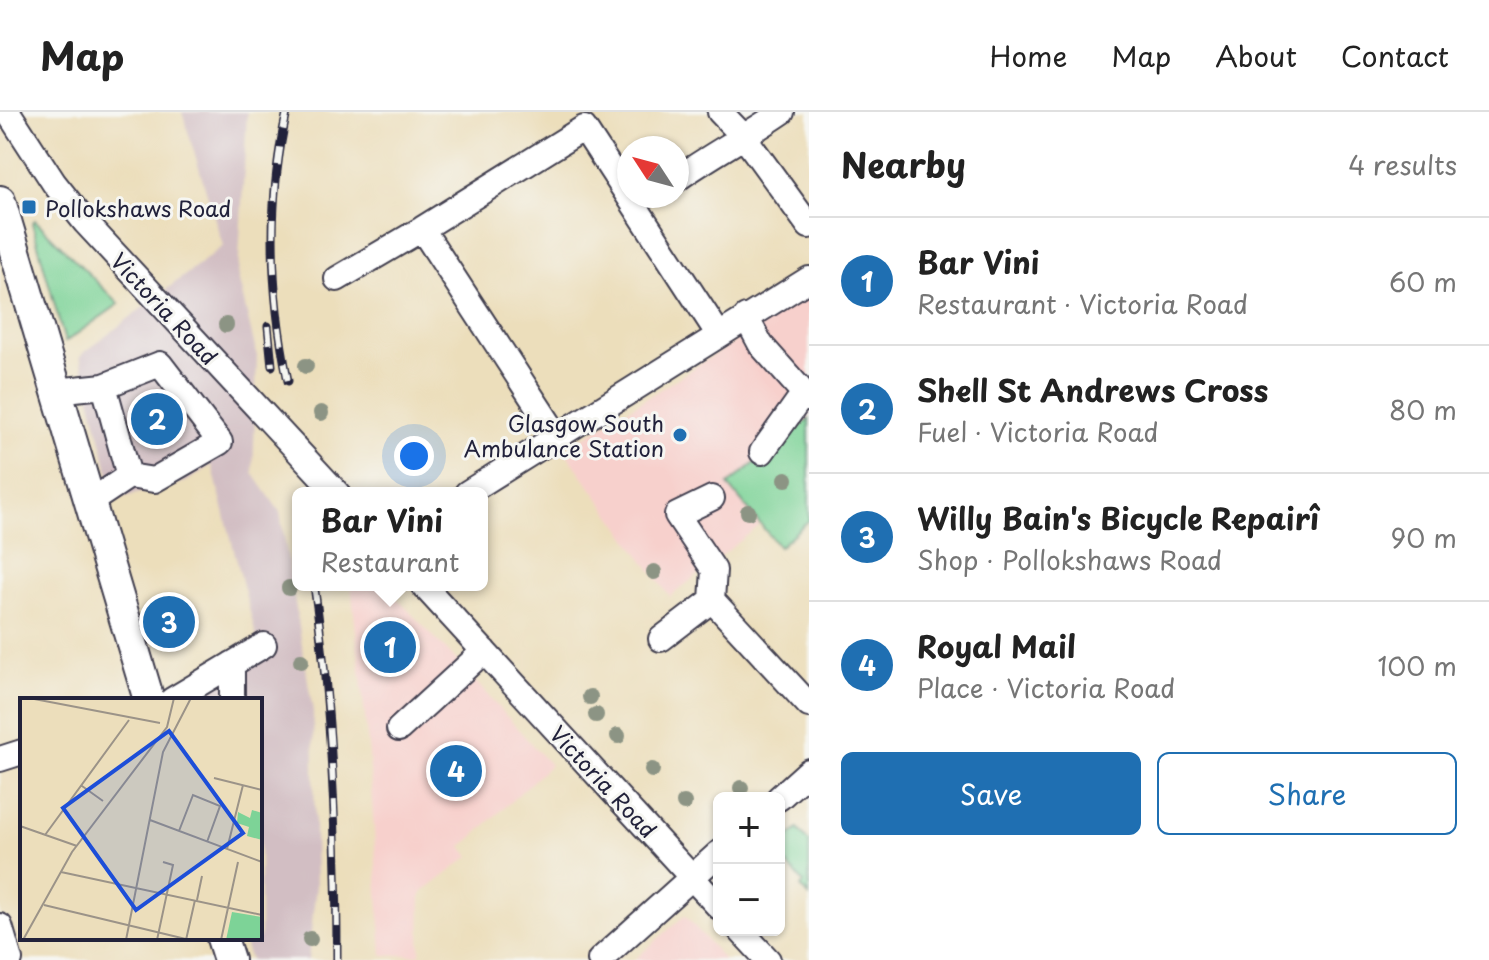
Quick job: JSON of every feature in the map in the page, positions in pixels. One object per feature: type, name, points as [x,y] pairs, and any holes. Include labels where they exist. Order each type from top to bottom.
[{"type":"main road","points":[[0,201],[148,698]]},
{"type":"main road","points":[[223,940],[229,960]]},
{"type":"street","name":"Victoria Road","points":[[8,112],[54,183],[85,222],[331,487]]},
{"type":"street","points":[[720,112],[745,138],[809,226]]},
{"type":"street","points":[[689,170],[723,146],[745,138],[782,112]]},
{"type":"street","points":[[337,279],[584,128],[719,335]]},
{"type":"street","points":[[422,229],[557,436]]},
{"type":"street","points":[[476,487],[809,279]]},
{"type":"street","points":[[746,317],[761,345],[806,396],[762,452]]},
{"type":"street","points":[[55,391],[104,386],[160,364],[220,442],[154,480],[129,476],[90,502]]},
{"type":"street","points":[[104,386],[129,476]]},
{"type":"street","points":[[712,498],[677,515],[714,570],[712,600],[809,705]]},
{"type":"street","name":"Victoria Road","points":[[429,591],[713,900]]},
{"type":"street","points":[[661,639],[712,600]]},
{"type":"street","points":[[175,698],[264,645]]},
{"type":"street","points":[[399,729],[484,651]]},
{"type":"street","points":[[232,664],[232,698]]},
{"type":"street","points":[[0,759],[20,753]]},
{"type":"street","points":[[785,793],[809,771]]},
{"type":"street","points":[[600,960],[713,858]]},
{"type":"street","points":[[0,926],[10,960]]},
{"type":"street","points":[[746,936],[768,960]]},
{"type":"shaded area","points":[[182,112],[247,112],[238,277],[257,356],[253,473],[280,512],[313,711],[316,886],[308,960],[250,960],[243,940],[262,940],[262,698],[172,698],[258,643],[212,465],[186,482],[115,499],[80,356],[223,246]]},
{"type":"shaded area","points":[[809,295],[809,419],[729,485],[759,526],[670,597],[564,450]]},
{"type":"shaded area","points":[[352,591],[390,591],[550,765],[462,847],[470,856],[421,894],[420,955],[382,955],[369,755]]},
{"type":"shaded area","points":[[685,915],[724,960],[634,960]]},
{"type":"green space","points":[[35,220],[119,304],[65,342],[32,223]]},
{"type":"green space","points":[[809,419],[809,520],[779,547],[728,485]]},
{"type":"green space","points":[[798,829],[809,842],[809,896],[801,887],[804,883],[785,862],[785,841]]},
{"type":"railway","points":[[287,112],[276,179],[273,246],[277,314],[288,381]]},
{"type":"railway","points":[[268,326],[272,366]]},
{"type":"railway","points":[[315,591],[332,772],[337,960]]},
{"type":"place","name":"Pollokshaws Road","points":[[29,207]]},
{"type":"place","name":"Shell St Andrews Cross","points":[[157,419]]},
{"type":"place","name":"Glasgow South Ambulance Station","points":[[680,435]]},
{"type":"place","name":"Willy Bain's Bicycle Repairî","points":[[169,622]]},
{"type":"place","name":"Bar Vini","points":[[390,647]]},
{"type":"place","name":"Royal Mail","points":[[456,771]]}]
